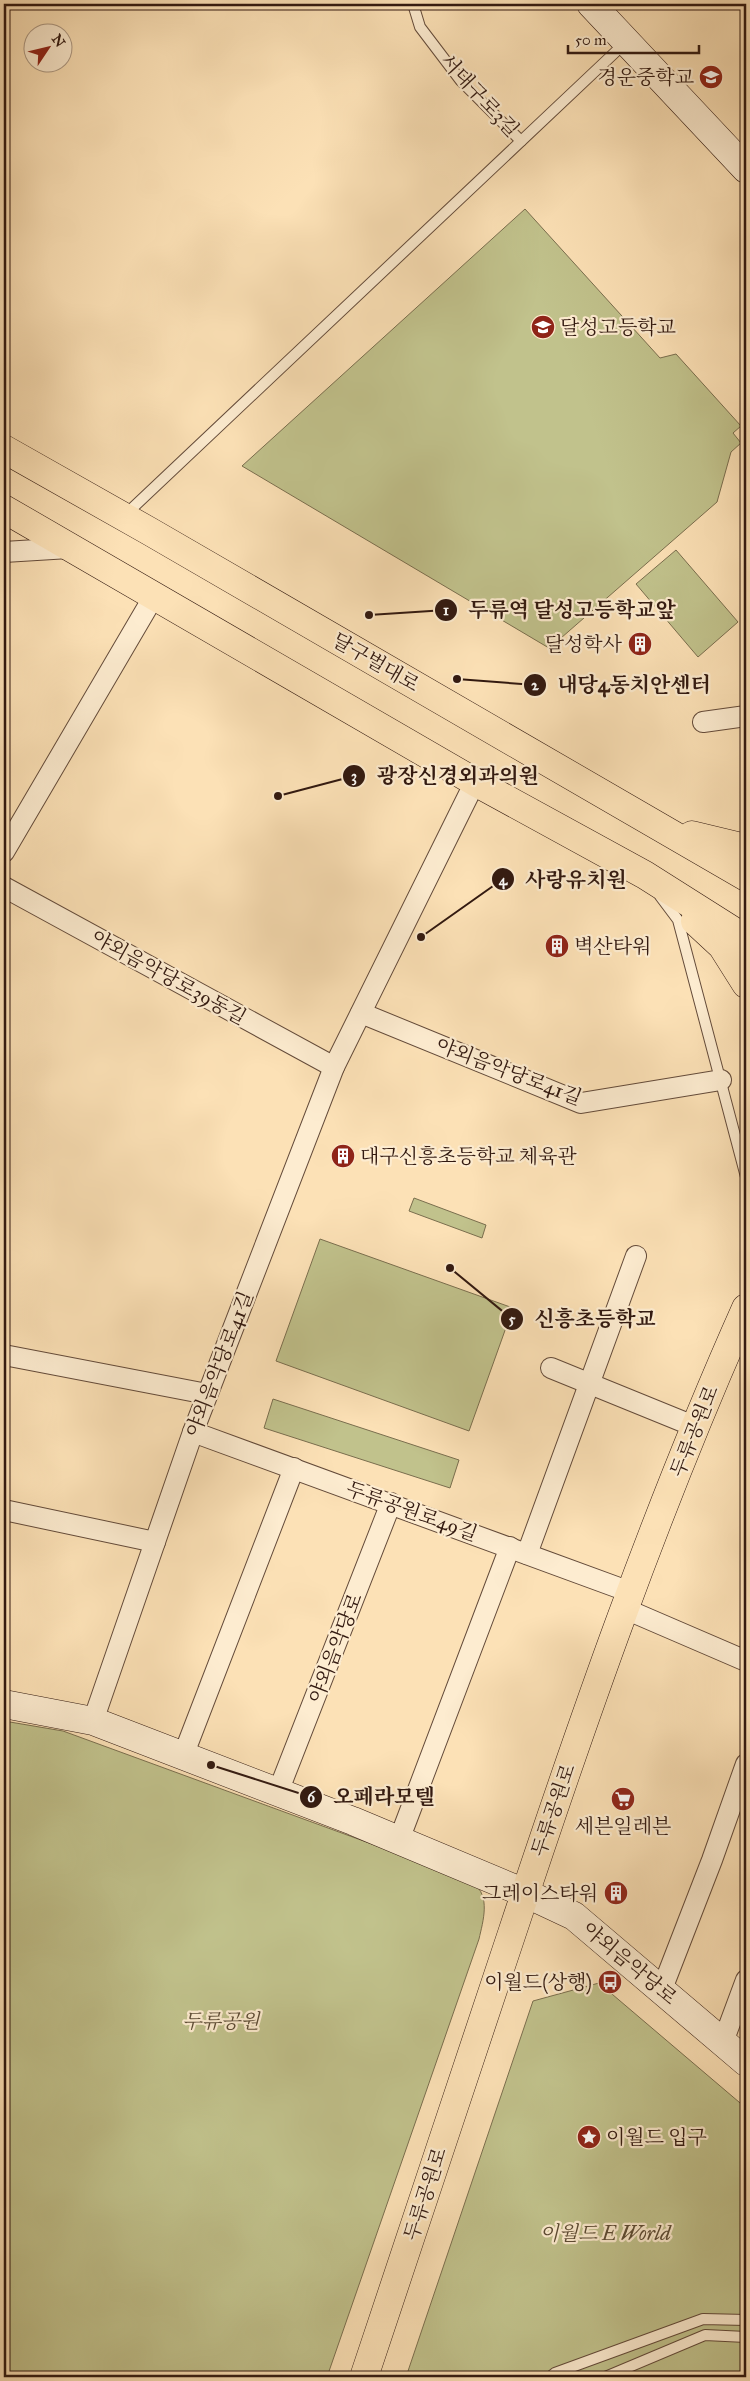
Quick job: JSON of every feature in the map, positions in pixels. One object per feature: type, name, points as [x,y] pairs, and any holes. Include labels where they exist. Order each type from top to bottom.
[{"type":"main road","points":[[591,4],[746,169]]},
{"type":"main road","name":"달구벌대로","points":[[4,449],[668,830],[746,877]]},
{"type":"main road","points":[[4,509],[475,782],[645,875],[746,939]]},
{"type":"main road","points":[[668,830],[733,841]]},
{"type":"main road","points":[[645,875],[722,946],[746,984]]},
{"type":"main road","name":"두류공원로","points":[[364,2377],[525,1893],[626,1600],[746,1308]]},
{"type":"main road","name":"야외음악당로","points":[[4,1704],[93,1721],[399,1840],[525,1893],[574,1916],[746,2062]]},
{"type":"street","points":[[4,552],[69,548]]},
{"type":"street","points":[[4,852],[154,596]]},
{"type":"street","points":[[703,722],[746,716]]},
{"type":"street","name":"야외음악당로41길","points":[[93,1721],[207,1394],[334,1068],[475,782]]},
{"type":"street","name":"야외음악당로39동길","points":[[4,887],[334,1068]]},
{"type":"street","name":"야외음악당로41길","points":[[361,1013],[582,1103],[720,1080]]},
{"type":"street","points":[[399,1840],[518,1550],[591,1384],[636,1256]]},
{"type":"street","points":[[4,1355],[207,1394]]},
{"type":"street","points":[[551,1368],[696,1427]]},
{"type":"street","name":"두류공원로49길","points":[[193,1432],[518,1550],[626,1600],[746,1661]]},
{"type":"street","points":[[183,1756],[294,1468]]},
{"type":"street","name":"야외음악당로","points":[[278,1792],[391,1503]]},
{"type":"street","points":[[4,1510],[155,1542]]},
{"type":"street","points":[[662,1989],[712,1860],[746,1764]]},
{"type":"street","points":[[722,2042],[746,1980]]},
{"type":"lane","name":"서대구로3길","points":[[413,4],[420,27],[461,81],[522,141],[627,42]]},
{"type":"lane","points":[[124,517],[522,141]]},
{"type":"lane","points":[[645,875],[678,920],[746,1176]]},
{"type":"lane","points":[[550,2377],[555,2372],[703,2319],[746,2320]]},
{"type":"lane","points":[[606,2377],[705,2335],[746,2338]]},
{"type":"green space","points":[[525,209],[660,358],[676,354],[741,426],[733,433],[741,443],[731,452],[717,502],[561,638],[554,651],[242,466]]},
{"type":"green space","points":[[676,550],[738,622],[698,657],[636,584]]},
{"type":"green space","points":[[414,1198],[486,1225],[482,1238],[409,1211]]},
{"type":"green space","points":[[320,1239],[513,1308],[469,1431],[276,1361]]},
{"type":"green space","points":[[273,1399],[459,1460],[450,1488],[264,1428]]},
{"type":"green space","name":"두류공원","points":[[4,1721],[63,1731],[451,1873],[468,1880],[479,1888],[484,1902],[484,1909],[479,1939],[327,2377],[4,2377]]},
{"type":"green space","name":"이월드 E World","points":[[599,1983],[746,2108],[746,2377],[406,2377],[533,2001]]},
{"type":"place","name":"경운중학교","points":[[711,77]]},
{"type":"place","name":"달성고등학교","points":[[543,327]]},
{"type":"place","name":"두류역 달성고등학교앞","points":[[369,615]]},
{"type":"place","name":"달성학사","points":[[640,644]]},
{"type":"place","name":"내당4동치안센터","points":[[457,679]]},
{"type":"place","name":"광장신경외과의원","points":[[278,796]]},
{"type":"place","name":"사랑유치원","points":[[421,937]]},
{"type":"place","name":"벽산타워","points":[[557,946]]},
{"type":"place","name":"대구신흥초등학교 체육관","points":[[343,1156]]},
{"type":"place","name":"신흥초등학교","points":[[450,1268]]},
{"type":"place","name":"오페라모텔","points":[[211,1765]]},
{"type":"place","name":"세븐일레븐","points":[[623,1799]]},
{"type":"place","name":"그레이스타워","points":[[616,1893]]},
{"type":"place","name":"이월드(상행)","points":[[610,1982]]},
{"type":"place","name":"이월드 입구","points":[[589,2137]]}]
